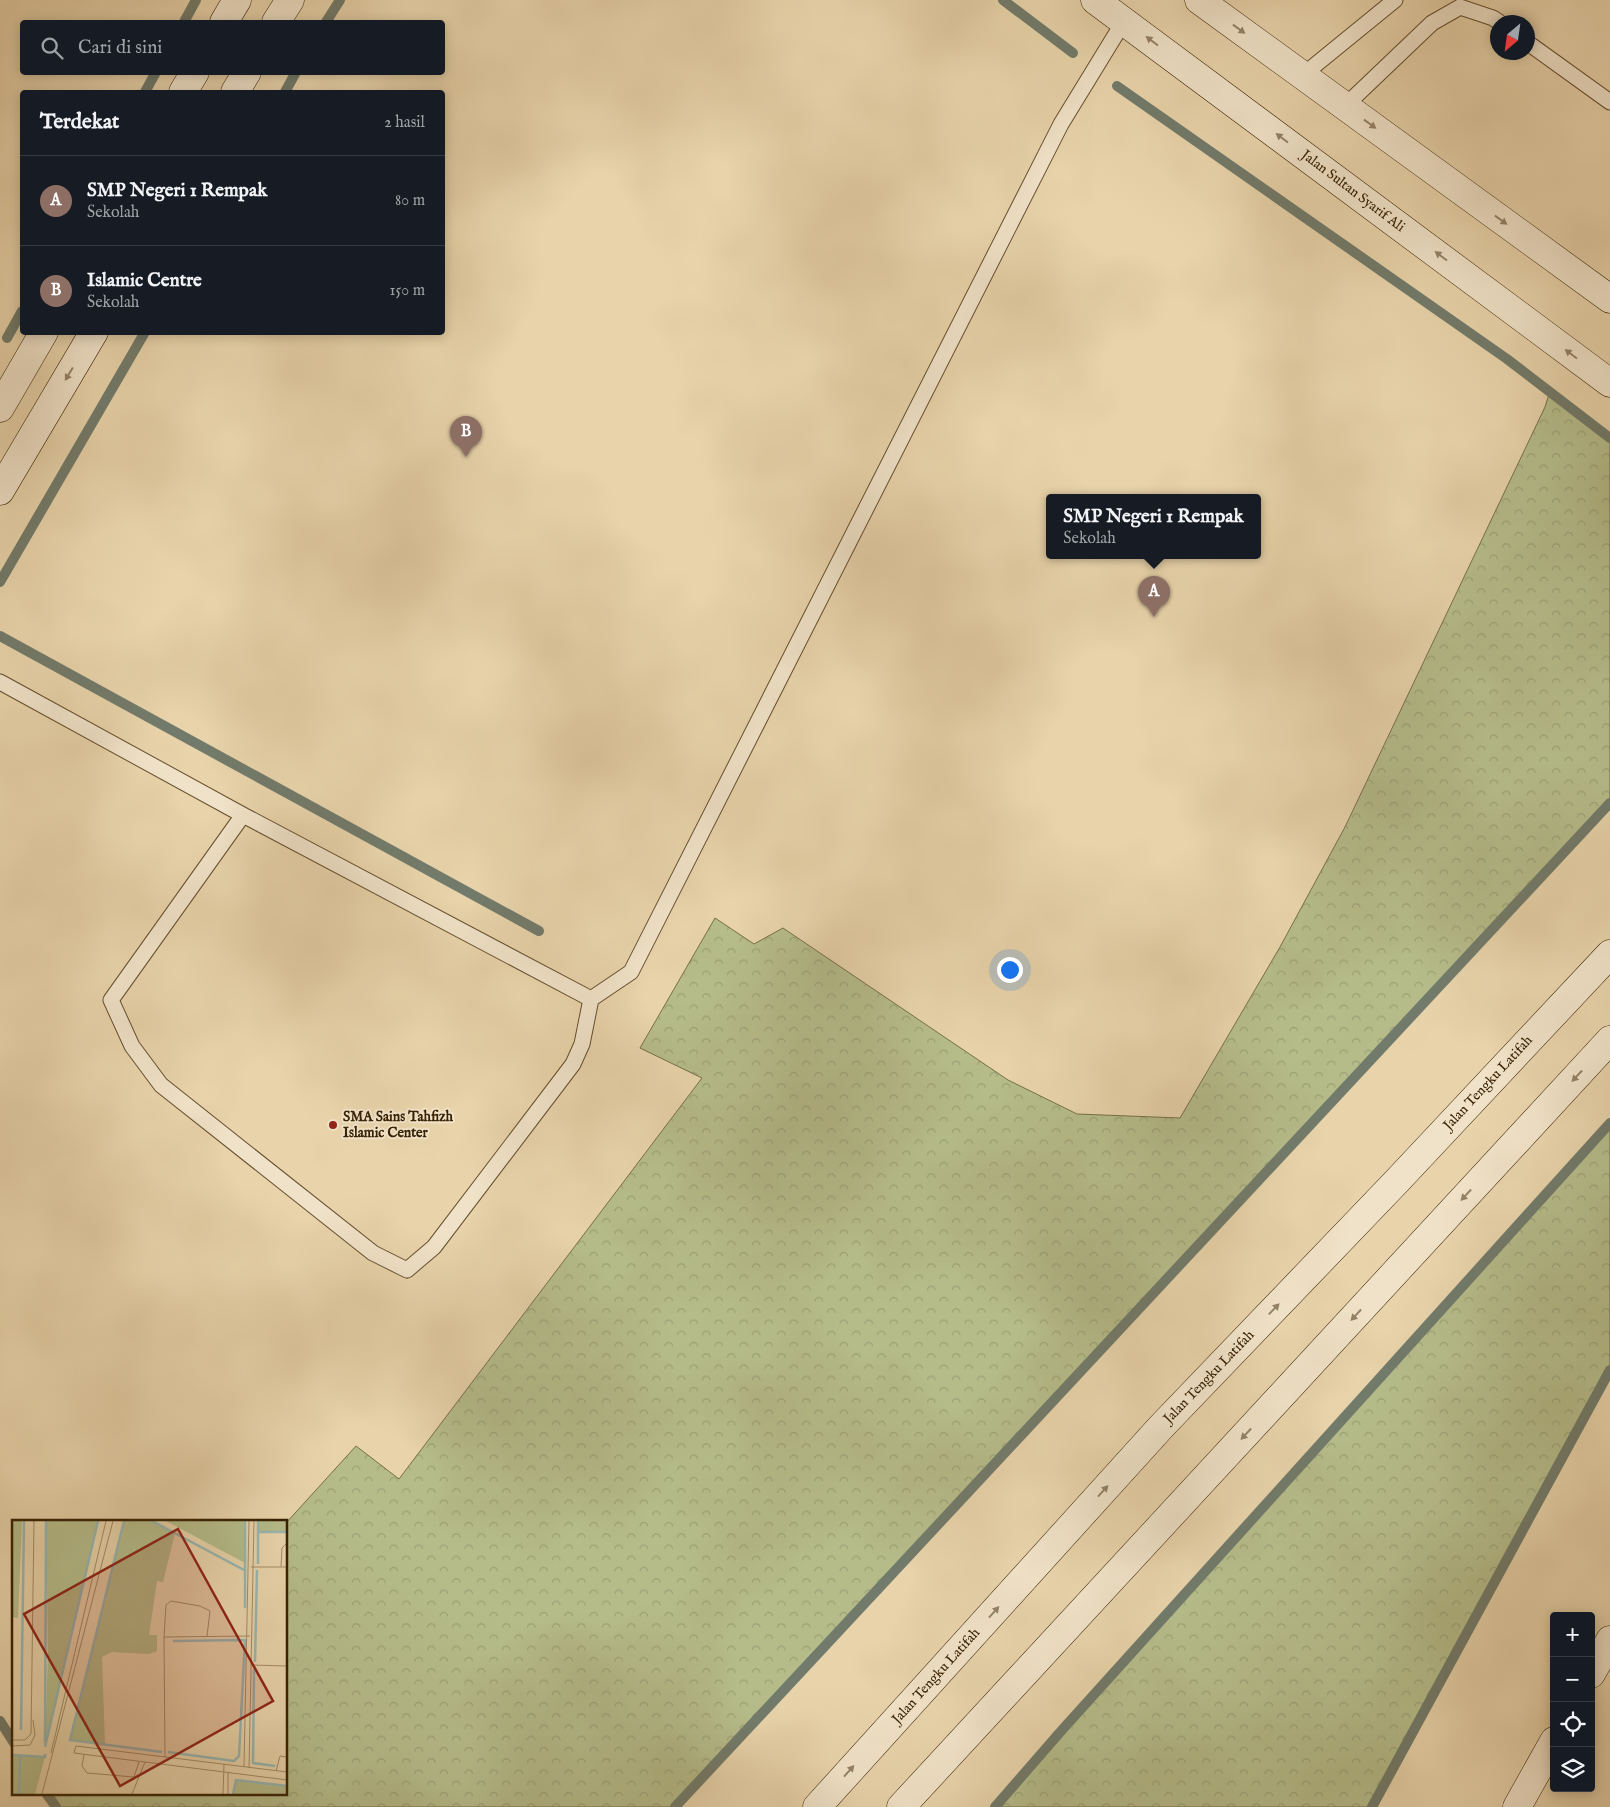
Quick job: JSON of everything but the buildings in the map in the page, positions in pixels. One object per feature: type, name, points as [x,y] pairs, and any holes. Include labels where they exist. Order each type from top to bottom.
[{"type":"main road","points":[[225,20],[237,0]]},
{"type":"main road","points":[[277,20],[290,0]]},
{"type":"main road","name":"Jalan Sultan Syarif Ali","points":[[1095,0],[1610,383]]},
{"type":"main road","points":[[1199,0],[1610,299]]},
{"type":"main road","points":[[184,90],[193,75]]},
{"type":"main road","points":[[236,90],[245,75]]},
{"type":"main road","points":[[0,408],[7,379],[42,335]]},
{"type":"main road","points":[[0,491],[92,335]]},
{"type":"main road","name":"Jalan Tengku Latifah","points":[[817,1807],[1160,1428],[1390,1188],[1610,954]]},
{"type":"main road","points":[[901,1807],[1610,1040]]},
{"type":"main road","points":[[1595,1667],[1610,1640]]},
{"type":"main road","points":[[1517,1807],[1551,1747]]},
{"type":"lane","points":[[1303,76],[1395,0]]},
{"type":"lane","points":[[1345,106],[1432,23],[1460,7],[1490,17]]},
{"type":"lane","points":[[243,815],[111,1000],[132,1046],[161,1085],[373,1252],[407,1270],[434,1246],[573,1064],[582,1044],[590,999],[631,972],[1061,124],[1124,21]]},
{"type":"lane","points":[[1535,47],[1610,102]]},
{"type":"lane","points":[[0,682],[243,815],[590,999]]},
{"type":"green space","points":[[1550,391],[1610,438],[1610,803],[675,1807],[56,1807],[47,1794],[288,1794],[288,1521],[356,1446],[399,1479],[702,1078],[640,1048],[715,918],[754,944],[783,928],[1008,1080],[1077,1114],[1180,1118],[1280,947],[1345,827],[1545,407]]},
{"type":"green space","points":[[1610,1123],[1610,1370],[1372,1807],[995,1807],[1062,1730]]},
{"type":"waterway","points":[[185,20],[196,0]]},
{"type":"waterway","points":[[327,20],[340,0]]},
{"type":"waterway","points":[[1003,0],[1073,53]]},
{"type":"waterway","points":[[146,90],[154,75]]},
{"type":"waterway","points":[[286,90],[294,75]]},
{"type":"waterway","points":[[1117,86],[1507,359],[1610,438]]},
{"type":"waterway","points":[[7,338],[20,315]]},
{"type":"waterway","points":[[0,582],[143,335]]},
{"type":"waterway","points":[[0,636],[539,931]]},
{"type":"waterway","points":[[675,1807],[1610,803]]},
{"type":"waterway","points":[[995,1807],[1062,1730],[1610,1123]]},
{"type":"waterway","points":[[1372,1807],[1610,1370]]},
{"type":"waterway","points":[[0,1721],[12,1740]]},
{"type":"waterway","points":[[47,1794],[56,1807]]},
{"type":"place","name":"Islamic Centre","points":[[466,457]]},
{"type":"place","name":"SMP Negeri 1 Rempak","points":[[1154,617]]},
{"type":"place","name":"SMA Sains Tahfizh Islamic Center","points":[[333,1125]]}]
